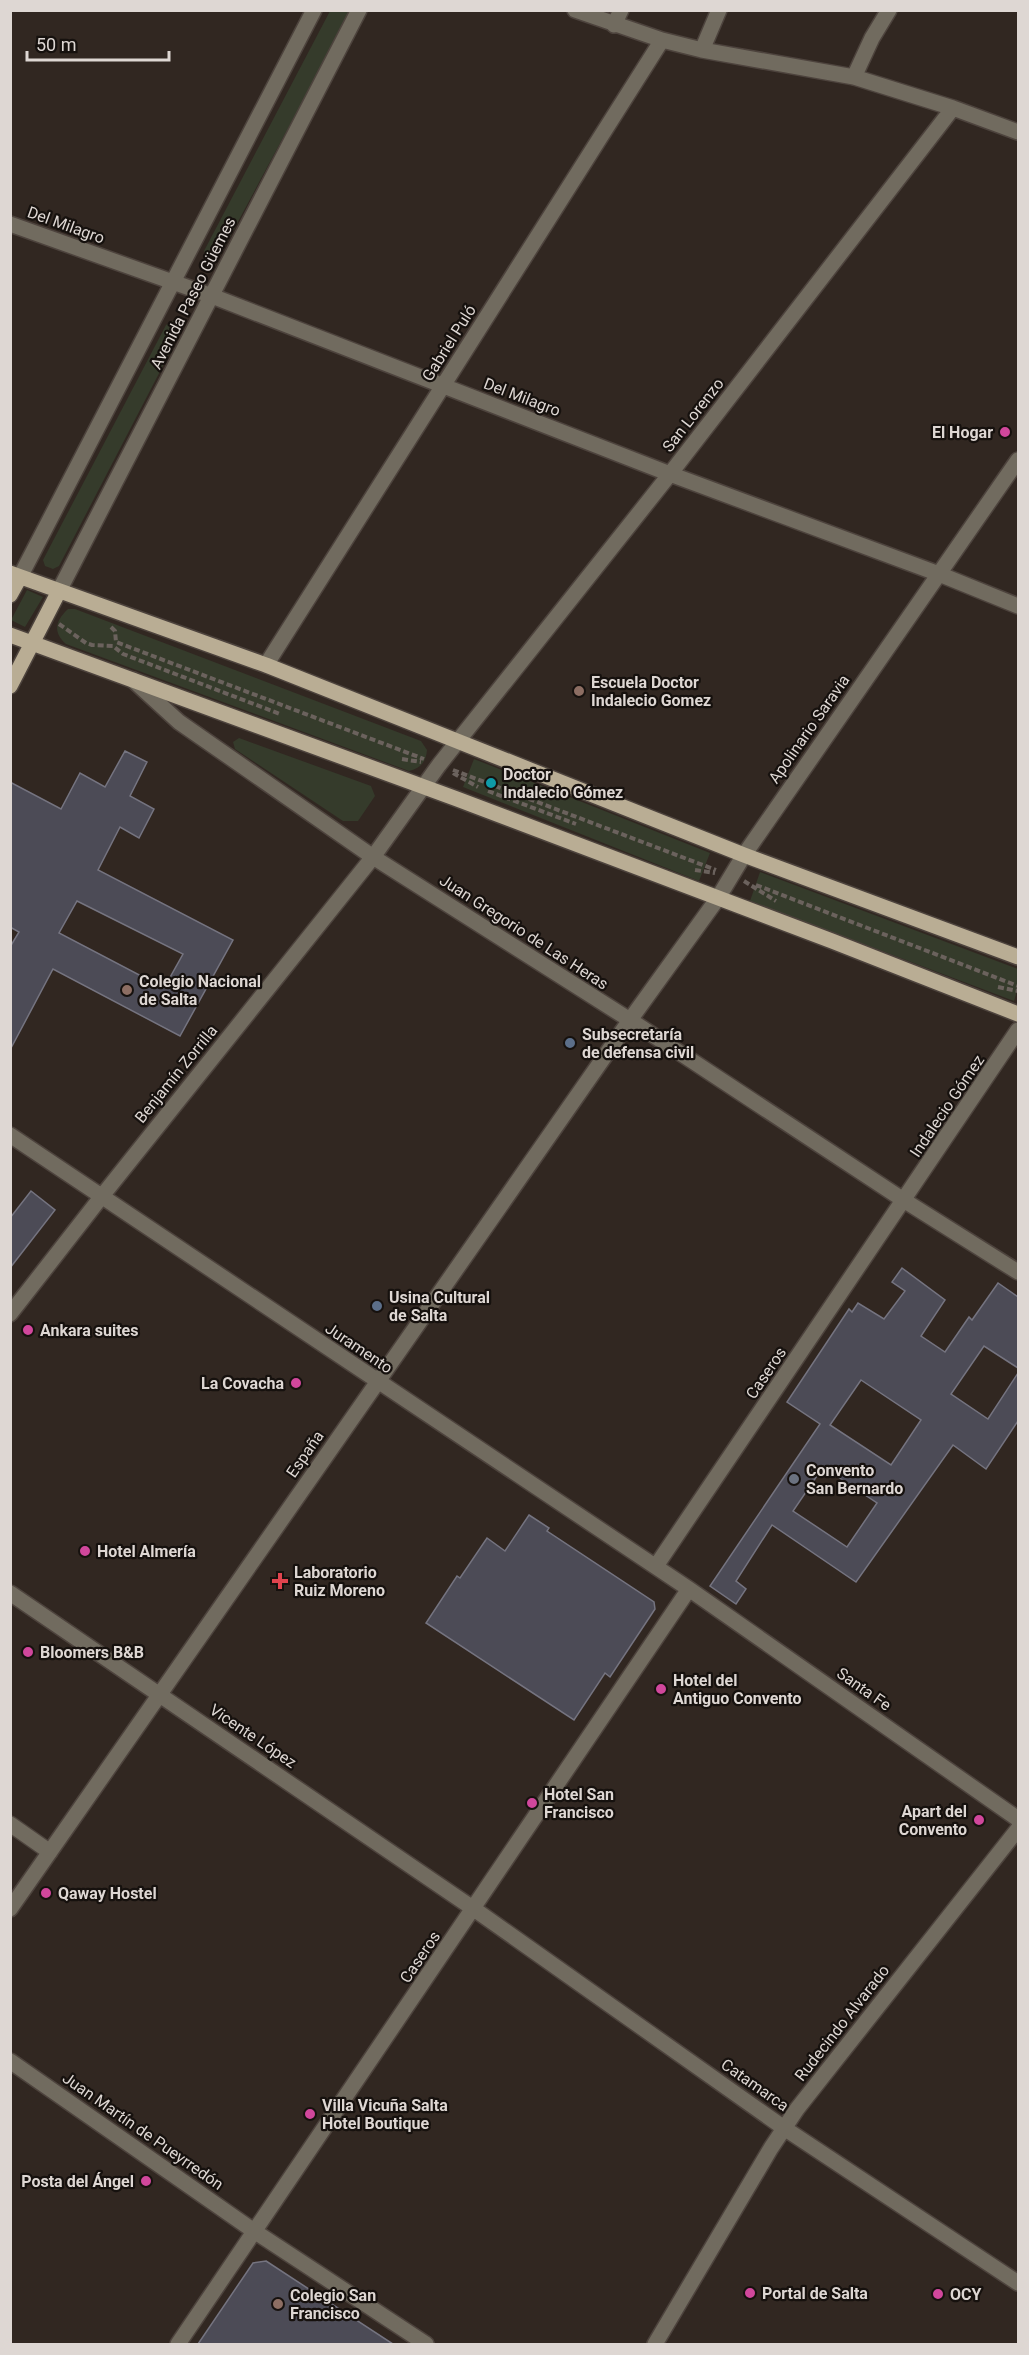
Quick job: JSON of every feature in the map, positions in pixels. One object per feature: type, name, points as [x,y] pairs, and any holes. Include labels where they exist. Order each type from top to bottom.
[{"type":"main road","points":[[10,595],[15,575],[266,665],[744,855],[1018,957]]},
{"type":"main road","points":[[10,686],[59,591]]},
{"type":"main road","points":[[10,635],[424,787],[1018,1014]]},
{"type":"street","name":"Avenida Paseo Güemes","points":[[15,575],[174,283],[314,10]]},
{"type":"street","name":"Avenida Paseo Güemes","points":[[59,591],[359,10]]},
{"type":"street","points":[[574,10],[618,18],[662,40],[702,50],[854,77],[1018,132]]},
{"type":"street","points":[[702,50],[719,10]]},
{"type":"street","points":[[854,77],[872,38],[889,10]]},
{"type":"street","name":"Gabriel Puló","points":[[266,665],[662,40]]},
{"type":"street","name":"San Lorenzo","points":[[458,743],[670,474],[952,108]]},
{"type":"street","name":"Del Milagro","points":[[10,224],[212,296],[1018,606]]},
{"type":"street","name":"Apolinario Saravia","points":[[630,1020],[718,898],[744,855],[1018,460]]},
{"type":"street","name":"Juan Gregorio de Las Heras","points":[[133,680],[179,722],[373,857],[630,1020],[905,1201],[1018,1272]]},
{"type":"street","name":"Benjamín Zorrilla","points":[[10,1314],[373,857],[458,743]]},
{"type":"street","name":"España","points":[[10,1909],[630,1020]]},
{"type":"street","name":"Indalecio Gómez","points":[[905,1201],[1018,1030]]},
{"type":"street","name":"Juramento","points":[[10,1135],[690,1589]]},
{"type":"street","name":"Caseros","points":[[656,1566],[905,1201]]},
{"type":"street","name":"Caseros","points":[[178,2344],[690,1589]]},
{"type":"street","name":"Santa Fe","points":[[690,1589],[1018,1819]]},
{"type":"street","name":"Vicente López","points":[[10,1593],[474,1909]]},
{"type":"street","points":[[10,1824],[50,1852]]},
{"type":"street","name":"Rudecindo Alvarado","points":[[655,2344],[797,2109],[1018,1829]]},
{"type":"street","name":"Catamarca","points":[[474,1909],[784,2128],[1018,2283]]},
{"type":"street","name":"Juan Martín de Pueyrredón","points":[[10,2061],[254,2231],[426,2344]]},
{"type":"path","points":[[110,625],[115,631],[116,642],[1018,986]]},
{"type":"green space","points":[[330,11],[351,11],[218,259],[212,261],[207,259],[204,251]]},
{"type":"green space","points":[[173,321],[180,325],[181,331],[59,566],[53,569],[45,566],[43,560],[166,325]]},
{"type":"green space","points":[[27,590],[43,597],[25,627],[11,620]]},
{"type":"green space","points":[[68,609],[75,609],[421,741],[427,750],[425,758],[420,766],[409,771],[66,644],[57,631],[57,626]]},
{"type":"green space","points":[[239,738],[371,786],[375,796],[358,821],[343,821],[235,749],[233,742]]},
{"type":"green space","points":[[474,759],[710,853],[699,881],[463,787]]},
{"type":"green space","points":[[760,872],[1018,969],[1018,988],[1014,1001],[750,901]]},
{"type":"building","points":[[125,751],[147,762],[130,796],[154,809],[139,838],[120,827],[98,870],[233,940],[180,1036],[53,969],[10,1050],[10,947],[19,932],[10,927],[10,782],[61,809],[80,773],[105,787]],"holes":[[[77,901],[183,954],[164,988],[59,933]]]},
{"type":"building","points":[[31,1191],[55,1210],[10,1268],[10,1218]]},
{"type":"building","points":[[902,1268],[945,1300],[921,1336],[945,1352],[969,1317],[972,1320],[998,1283],[1018,1297],[1018,1368],[984,1346],[951,1394],[988,1419],[1018,1373],[1018,1421],[986,1469],[953,1445],[856,1582],[772,1525],[736,1581],[746,1589],[736,1604],[710,1586],[820,1424],[787,1402],[849,1309],[852,1312],[858,1303],[884,1319],[905,1291],[892,1282]],"holes":[[[861,1380],[921,1420],[891,1465],[830,1425]],[[823,1467],[877,1503],[847,1547],[793,1511]]]},
{"type":"building","points":[[529,1515],[549,1528],[547,1531],[654,1602],[655,1609],[610,1677],[605,1673],[574,1720],[426,1623],[457,1576],[460,1578],[487,1538],[505,1551]]},
{"type":"building","name":"Colegio San Francisco","points":[[266,2261],[393,2344],[198,2344],[253,2263]]},
{"type":"place","name":"El Hogar","points":[[1005,432]]},
{"type":"place","name":"Escuela Doctor Indalecio Gomez","points":[[579,691]]},
{"type":"place","name":"Doctor Indalecio Gómez","points":[[491,783]]},
{"type":"place","name":"Colegio Nacional de Salta","points":[[127,990]]},
{"type":"place","name":"Subsecretaría de defensa civil","points":[[570,1043]]},
{"type":"place","name":"Usina Cultural de Salta","points":[[377,1306]]},
{"type":"place","name":"Ankara suites","points":[[28,1330]]},
{"type":"place","name":"La Covacha","points":[[296,1383]]},
{"type":"place","name":"Convento San Bernardo","points":[[794,1479]]},
{"type":"place","name":"Hotel Almería","points":[[85,1551]]},
{"type":"place","name":"Laboratorio Ruiz Moreno","points":[[280,1581]]},
{"type":"place","name":"Bloomers B&B","points":[[28,1652]]},
{"type":"place","name":"Hotel del Antiguo Convento","points":[[661,1689]]},
{"type":"place","name":"Hotel San Francisco","points":[[532,1803]]},
{"type":"place","name":"Apart del Convento","points":[[979,1820]]},
{"type":"place","name":"Qaway Hostel","points":[[46,1893]]},
{"type":"place","name":"Villa Vicuña Salta Hotel Boutique","points":[[310,2114]]},
{"type":"place","name":"Posta del Ángel","points":[[146,2181]]},
{"type":"place","name":"Portal de Salta","points":[[750,2293]]},
{"type":"place","name":"OCY","points":[[938,2294]]},
{"type":"place","name":"Colegio San Francisco","points":[[278,2304]]}]
